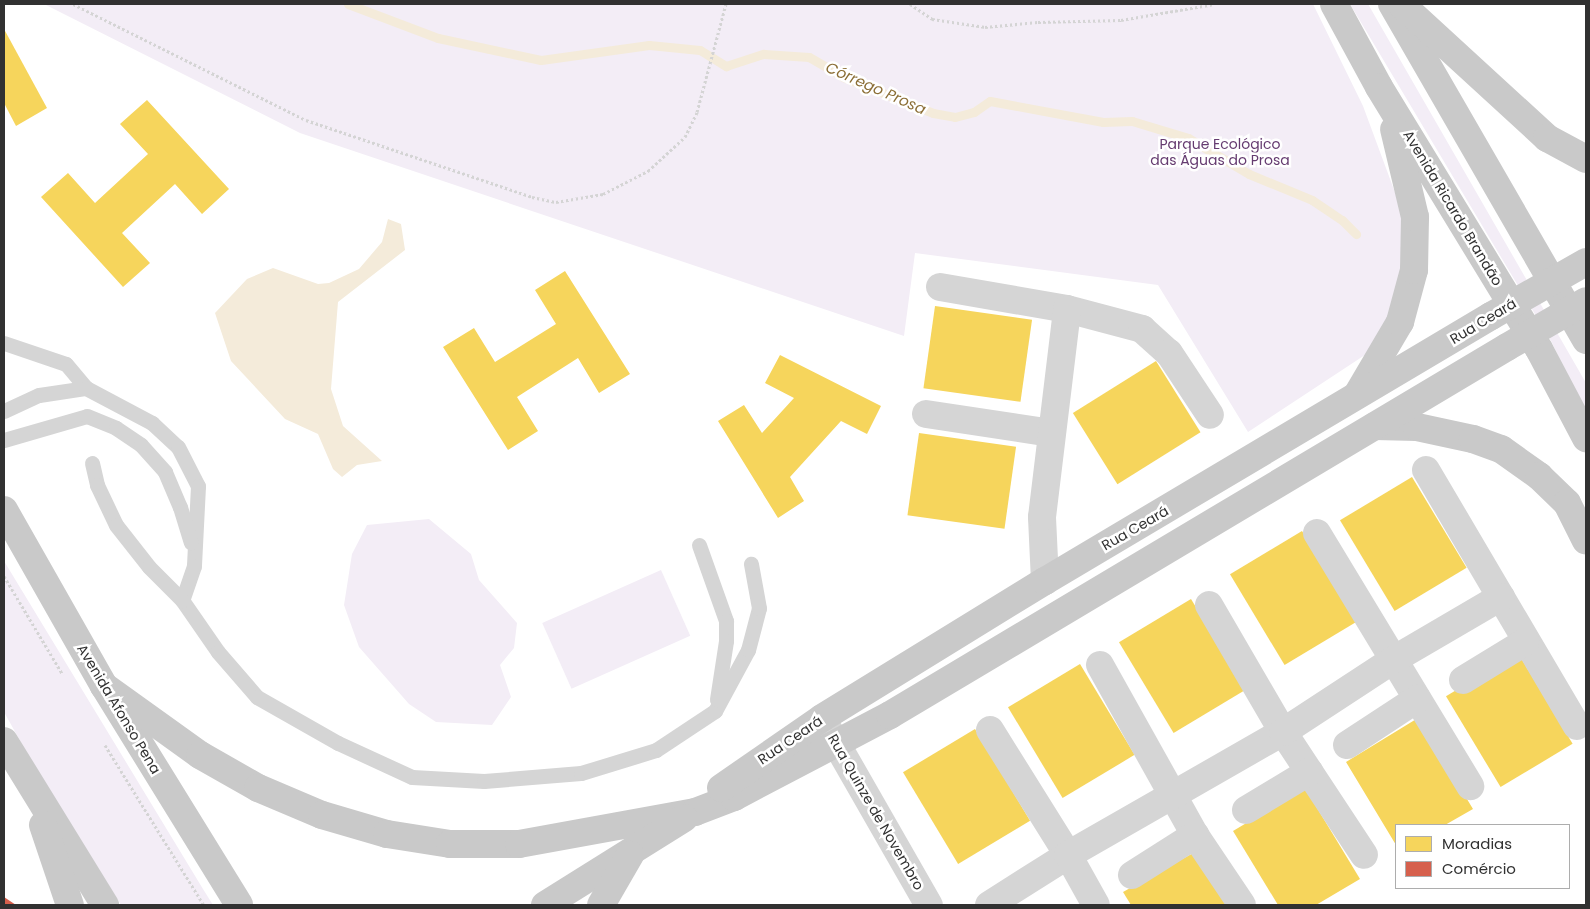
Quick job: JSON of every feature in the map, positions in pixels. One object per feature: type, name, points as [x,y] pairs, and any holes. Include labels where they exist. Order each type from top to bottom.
[{"type":"main road","name":"Avenida Ricardo Brandão","points":[[1334,4],[1379,87],[1539,349],[1586,438]]},
{"type":"main road","points":[[1392,4],[1586,340]]},
{"type":"main road","points":[[1401,4],[1547,138],[1586,159]]},
{"type":"main road","points":[[1356,398],[1400,322],[1414,270],[1415,217],[1397,136],[1379,87]]},
{"type":"main road","name":"Rua Ceará","points":[[544,905],[695,812],[725,784],[822,718],[1045,581],[1356,398],[1491,316],[1586,262]]},
{"type":"main road","name":"Rua Ceará","points":[[695,812],[734,797],[890,715],[1586,301]]},
{"type":"main road","points":[[1375,426],[1417,427],[1474,439],[1500,449],[1539,476],[1567,503],[1586,542]]},
{"type":"main road","name":"Avenida Afonso Pena","points":[[4,510],[104,686],[239,905]]},
{"type":"main road","points":[[104,686],[200,755],[258,788],[322,816],[388,834],[450,844],[519,844],[695,812]]},
{"type":"main road","points":[[11,752],[70,905]]},
{"type":"main road","points":[[11,752],[105,905]]},
{"type":"main road","points":[[601,905],[632,852]]},
{"type":"street","points":[[940,287],[1067,309],[1142,329],[1169,353],[1210,415]]},
{"type":"street","points":[[1045,581],[1042,517],[1067,309]]},
{"type":"street","points":[[926,414],[1051,433]]},
{"type":"street","points":[[1426,470],[1576,726]]},
{"type":"street","points":[[1318,533],[1470,786]]},
{"type":"street","points":[[989,905],[1068,855],[1283,732],[1393,660],[1501,597]]},
{"type":"street","points":[[1209,605],[1283,732],[1364,855]]},
{"type":"street","points":[[1463,680],[1526,642]]},
{"type":"street","points":[[1100,665],[1195,835],[1242,905]]},
{"type":"street","points":[[1347,745],[1417,699]]},
{"type":"street","name":"Rua Quinze de Novembro","points":[[822,718],[929,905]]},
{"type":"street","points":[[990,730],[1068,855],[1088,903]]},
{"type":"street","points":[[1246,810],[1309,772]]},
{"type":"street","points":[[1132,875],[1195,835]]},
{"type":"lane","points":[[4,343],[66,364],[86,388],[152,423],[178,447],[198,486],[194,566],[182,600]]},
{"type":"lane","points":[[4,411],[39,395],[86,388]]},
{"type":"lane","points":[[4,440],[87,416],[116,428],[141,445],[165,472],[180,507],[194,553]]},
{"type":"lane","points":[[92,463],[97,485],[116,525],[149,567],[182,600],[218,652],[256,697],[338,742],[412,777],[484,780],[582,773],[656,750],[715,711],[748,650],[759,608],[751,564]]},
{"type":"lane","points":[[699,545],[726,621],[726,641],[715,711]]},
{"type":"path","points":[[74,4],[306,120],[532,197],[556,202],[603,194],[648,172],[685,137],[697,112],[726,4]]},
{"type":"path","points":[[910,4],[932,19],[985,27],[1038,22],[1122,20],[1215,4]]},
{"type":"green space","name":"Parque Ecológico das Águas do Prosa","points":[[44,4],[1313,4],[1363,106],[1400,206],[1408,264],[1389,326],[1371,351],[1248,432],[1158,285],[915,253],[904,336],[300,133]]},
{"type":"green space","points":[[1350,4],[1368,4],[1586,383],[1586,412],[1551,341]]},
{"type":"green space","points":[[429,519],[471,554],[479,580],[517,623],[514,648],[500,665],[511,697],[492,725],[436,722],[409,704],[359,647],[344,605],[352,554],[367,525]]},
{"type":"green space","points":[[4,561],[213,905],[121,905],[28,755],[4,712]]},
{"type":"green space","points":[[661,570],[690,636],[572,689],[542,623]]},
{"type":"shaded area","points":[[388,219],[401,224],[405,250],[338,302],[331,389],[343,426],[382,461],[357,465],[342,477],[333,469],[318,434],[285,419],[231,361],[215,313],[247,279],[273,268],[318,284],[329,283],[359,269],[382,242]]},
{"type":"building: Moradias","points":[[4,29],[47,108],[16,126],[4,103]]},
{"type":"building: Moradias","points":[[147,100],[229,189],[202,214],[175,184],[122,233],[150,263],[123,287],[41,197],[68,173],[95,203],[148,154],[120,124]]},
{"type":"building: Moradias","points":[[565,271],[630,374],[599,393],[578,358],[517,397],[538,431],[508,450],[443,347],[474,328],[495,362],[556,324],[535,290]]},
{"type":"building: Moradias","points":[[935,306],[1032,320],[1020,402],[923,388]]},
{"type":"building: Moradias","points":[[780,355],[881,406],[867,434],[841,421],[790,477],[804,501],[778,518],[718,421],[744,405],[762,433],[794,398],[765,383]]},
{"type":"building: Moradias","points":[[1156,361],[1201,432],[1117,484],[1073,413]]},
{"type":"building: Moradias","points":[[919,433],[1016,447],[1004,529],[907,515]]},
{"type":"building: Moradias","points":[[1412,477],[1467,568],[1395,611],[1340,520]]},
{"type":"building: Moradias","points":[[1302,531],[1357,622],[1285,665],[1230,574]]},
{"type":"building: Moradias","points":[[1191,599],[1246,690],[1174,733],[1119,642]]},
{"type":"building: Moradias","points":[[1518,653],[1573,744],[1501,787],[1446,696]]},
{"type":"building: Moradias","points":[[1080,664],[1135,755],[1063,798],[1008,707]]},
{"type":"building: Moradias","points":[[1418,718],[1473,809],[1447,824],[1395,824],[1395,843],[1346,762]]},
{"type":"building: Moradias","points":[[975,729],[1030,821],[958,864],[903,772]]},
{"type":"building: Moradias","points":[[1305,788],[1360,879],[1316,905],[1278,905],[1233,831]]},
{"type":"building: Moradias","points":[[1195,852],[1228,905],[1131,905],[1123,892]]},
{"type":"building: Comércio","points":[[4,897],[16,905],[4,905]]},
{"type":"waterway","name":"Córrego Prosa","points":[[348,4],[438,38],[541,60],[649,45],[700,50],[726,66],[764,54],[809,57],[843,77],[933,113],[955,117],[974,112],[990,101],[1103,122],[1132,121],[1188,138],[1249,174],[1312,200],[1342,220],[1356,234]]}]
